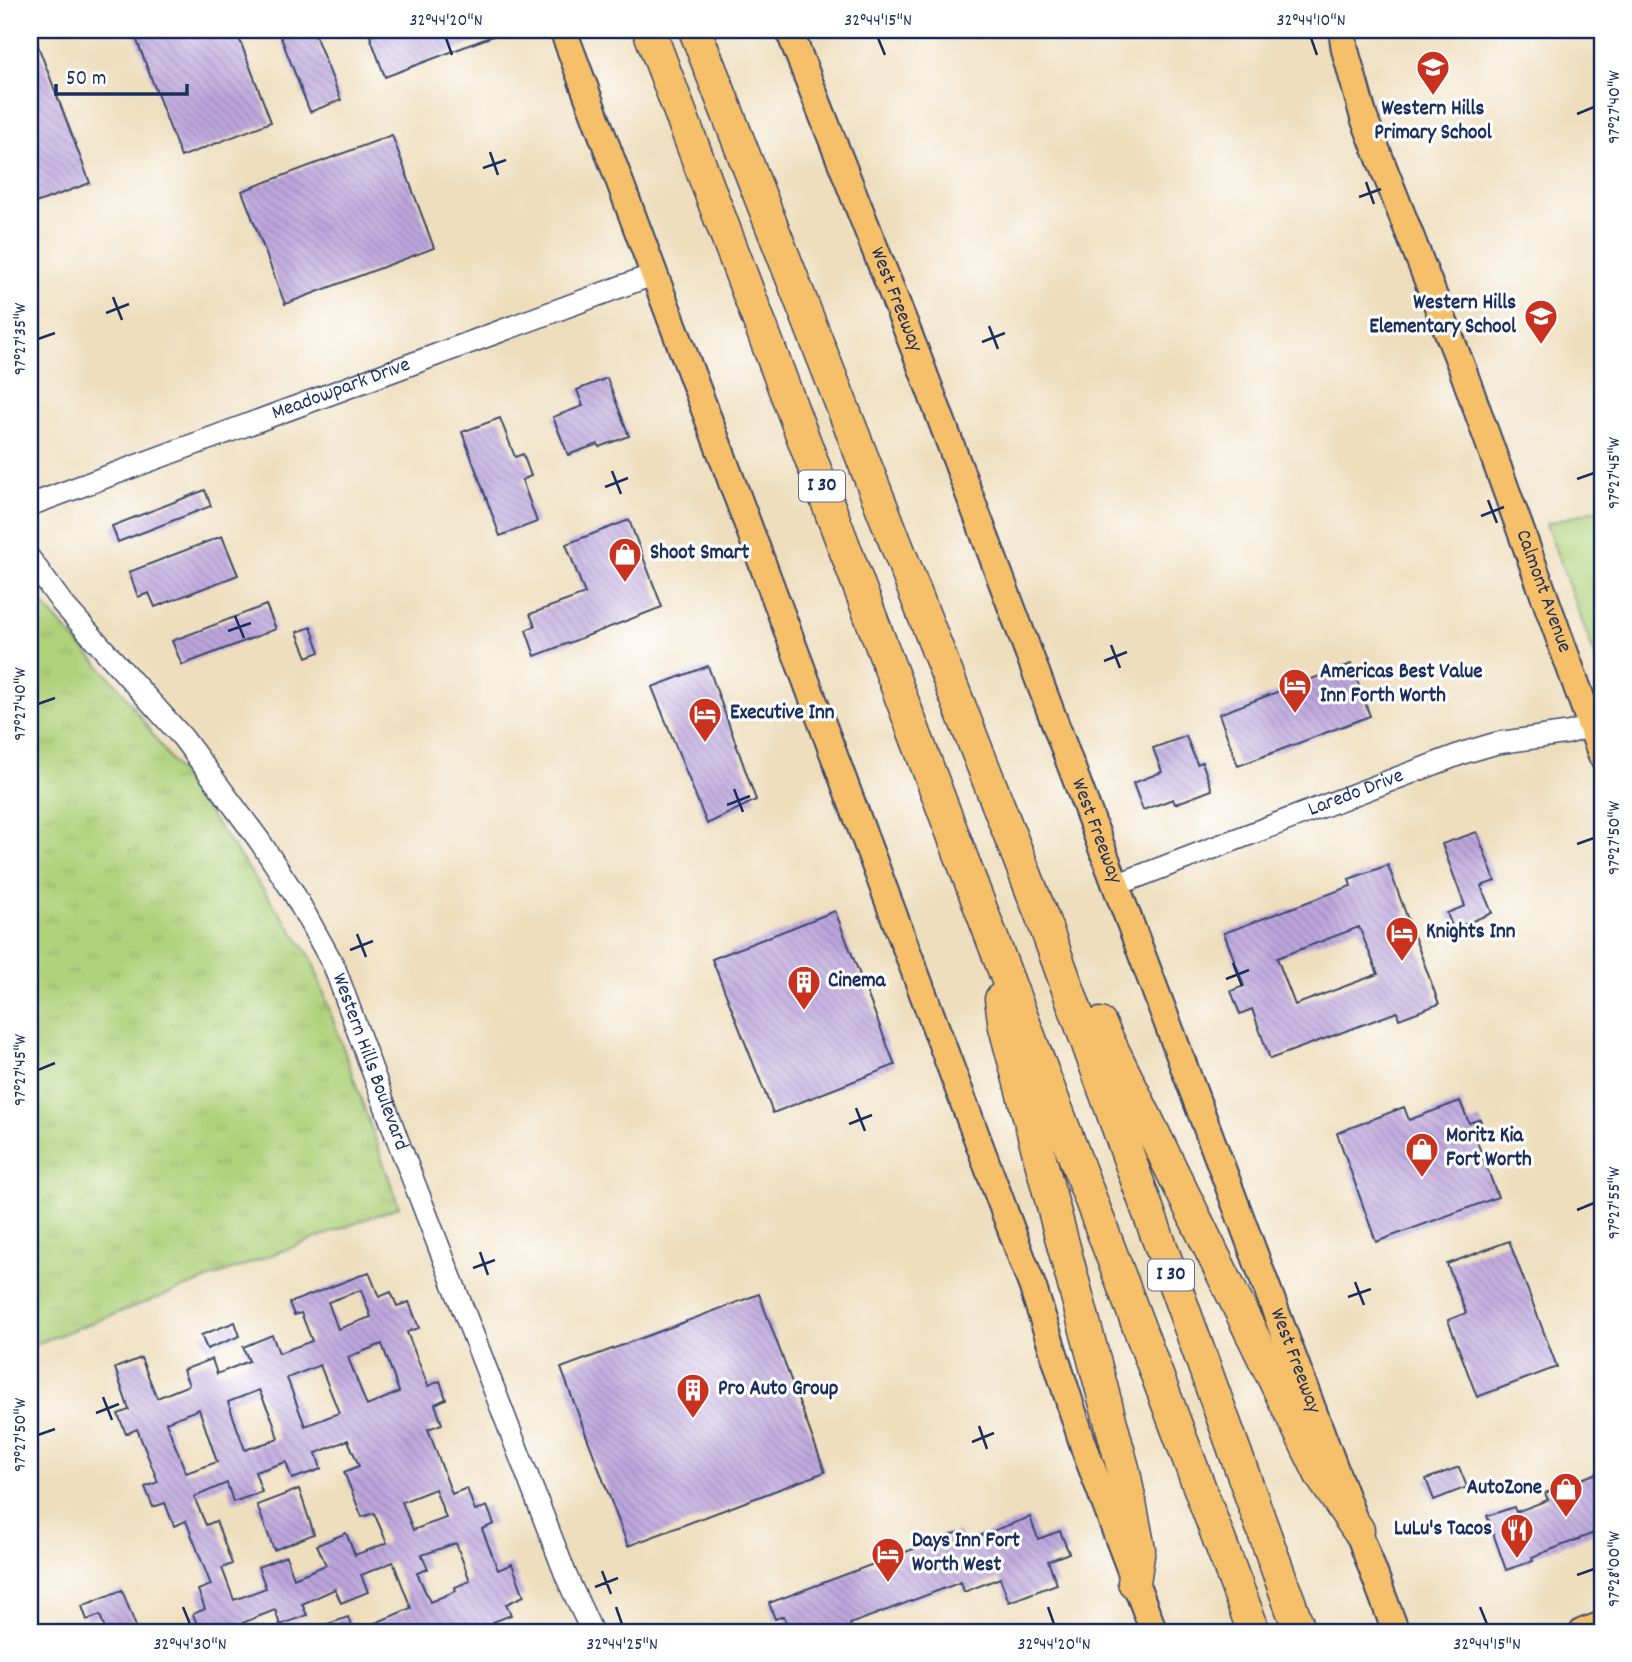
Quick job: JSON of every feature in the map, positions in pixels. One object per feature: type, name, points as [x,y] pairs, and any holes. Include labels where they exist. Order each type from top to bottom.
[{"type":"highway","name":"I 30","points":[[649,30],[1254,1632]]},
{"type":"highway","name":"I 30","points":[[695,30],[1042,917],[1300,1632]]},
{"type":"highway","points":[[1042,917],[1079,975],[1109,1044],[1322,1477],[1358,1530]]},
{"type":"highway","points":[[995,942],[1004,1027],[1124,1472],[1139,1549],[1134,1583]]},
{"type":"main road","points":[[563,30],[1029,1277],[1085,1450],[1154,1632]]},
{"type":"main road","name":"West Freeway","points":[[789,30],[918,358],[1396,1632]]},
{"type":"main road","name":"Calmont Avenue","points":[[1342,30],[1364,118],[1597,725],[1602,756]]},
{"type":"main road","points":[[1583,1632],[1602,1625]]},
{"type":"street","name":"Meadowpark Drive","points":[[30,505],[654,274]]},
{"type":"street","name":"Western Hills Boulevard","points":[[30,559],[62,603],[198,758],[259,840],[334,966],[398,1140],[567,1577],[592,1632]]},
{"type":"street","name":"Laredo Drive","points":[[1116,886],[1463,753],[1497,743],[1568,733],[1597,725]]},
{"type":"green space","points":[[1602,508],[1602,675],[1546,524]]},
{"type":"green space","points":[[30,591],[119,687],[311,957],[399,1207],[30,1346]]},
{"type":"building","points":[[30,30],[90,183],[30,205]]},
{"type":"building","points":[[133,30],[236,30],[271,122],[181,157]]},
{"type":"building","points":[[278,30],[313,30],[341,100],[310,112]]},
{"type":"building","points":[[386,30],[506,31],[385,77],[370,36]]},
{"type":"building","points":[[392,135],[434,248],[285,304],[242,191]]},
{"type":"building","points":[[607,378],[629,436],[568,455],[553,417],[583,406],[577,390]]},
{"type":"building","points":[[500,418],[515,457],[523,454],[531,476],[522,480],[537,522],[500,536],[462,432]]},
{"type":"building","points":[[205,490],[211,506],[118,542],[112,526]]},
{"type":"building","name":"Shoot Smart","points":[[629,520],[662,607],[535,656],[526,630],[535,626],[530,614],[585,594],[566,544]]},
{"type":"building","points":[[222,536],[238,575],[155,607],[149,593],[138,597],[129,572]]},
{"type":"building","points":[[266,605],[276,629],[182,665],[172,641]]},
{"type":"building","points":[[311,627],[320,652],[307,657],[297,632]]},
{"type":"building","name":"Americas Best Value Inn Forth Worth","points":[[1351,664],[1370,716],[1238,766],[1219,714]]},
{"type":"building","name":"Executive Inn","points":[[708,666],[756,800],[707,824],[652,687]]},
{"type":"building","points":[[1186,736],[1197,764],[1202,762],[1212,790],[1175,804],[1173,799],[1143,810],[1133,783],[1162,772],[1153,748]]},
{"type":"building","points":[[1477,832],[1495,881],[1481,886],[1492,913],[1453,929],[1447,913],[1465,906],[1442,844]]},
{"type":"building","name":"Knights Inn","points":[[1388,865],[1439,1004],[1399,1019],[1397,1012],[1270,1059],[1252,1009],[1240,1014],[1231,991],[1244,986],[1224,933],[1351,886],[1349,879]],"holes":[[[1359,927],[1378,974],[1295,1005],[1277,958]]]},
{"type":"building","name":"Cinema","points":[[835,911],[895,1065],[773,1113],[712,959]]},
{"type":"building","name":"Moritz Kia Fort Worth","points":[[1460,1101],[1469,1123],[1480,1119],[1486,1136],[1476,1139],[1498,1197],[1376,1242],[1337,1133],[1404,1107],[1409,1120]]},
{"type":"building","points":[[1509,1241],[1557,1367],[1477,1397],[1448,1320],[1466,1313],[1447,1264]]},
{"type":"building","points":[[369,1272],[379,1297],[391,1292],[397,1306],[409,1302],[419,1328],[407,1332],[428,1386],[440,1381],[446,1399],[435,1404],[442,1424],[428,1429],[452,1494],[467,1488],[475,1511],[487,1506],[494,1524],[482,1529],[498,1570],[512,1564],[524,1596],[506,1604],[511,1615],[493,1622],[497,1632],[354,1632],[411,1608],[393,1562],[361,1575],[368,1592],[341,1603],[335,1589],[302,1604],[307,1615],[280,1625],[275,1610],[242,1623],[245,1632],[214,1632],[212,1627],[200,1632],[193,1614],[205,1609],[198,1590],[211,1585],[186,1521],[174,1526],[165,1503],[153,1507],[145,1487],[158,1482],[137,1429],[126,1434],[118,1414],[129,1410],[115,1368],[141,1358],[157,1398],[189,1385],[183,1370],[212,1359],[217,1374],[249,1361],[243,1347],[272,1335],[279,1353],[312,1341],[301,1313],[294,1315],[289,1303]],"holes":[[[361,1290],[371,1317],[338,1329],[328,1302]],[[382,1344],[399,1392],[367,1406],[348,1357]],[[320,1365],[339,1413],[305,1426],[287,1378]],[[259,1390],[278,1439],[245,1450],[228,1402]],[[199,1409],[217,1462],[186,1473],[166,1422]],[[348,1440],[359,1466],[344,1472],[362,1517],[374,1513],[387,1543],[355,1555],[346,1533],[317,1545],[326,1565],[294,1578],[286,1556],[258,1567],[266,1588],[234,1600],[222,1568],[232,1564],[216,1521],[206,1525],[194,1497],[227,1483],[233,1502],[262,1492],[255,1472],[286,1462],[292,1479],[321,1469],[316,1453]],[[435,1489],[446,1518],[413,1530],[402,1502]],[[456,1543],[470,1581],[455,1587],[456,1591],[430,1602],[417,1573],[428,1569],[422,1555]]]},
{"type":"building","name":"Pro Auto Group","points":[[759,1294],[825,1472],[628,1546],[561,1368]]},
{"type":"building","points":[[235,1322],[240,1336],[207,1349],[201,1335]]},
{"type":"building","points":[[1459,1467],[1467,1487],[1434,1500],[1426,1479]]},
{"type":"building","name":"AutoZone","points":[[1602,1471],[1602,1530],[1506,1570],[1487,1516],[1514,1507],[1516,1512],[1548,1500],[1545,1493]]},
{"type":"building","points":[[299,1489],[314,1534],[274,1550],[257,1505]]},
{"type":"building","name":"Days Inn Fort Worth West","points":[[1030,1517],[1038,1539],[1060,1531],[1069,1553],[1048,1561],[1057,1584],[1009,1602],[1000,1578],[964,1592],[961,1582],[850,1624],[853,1632],[790,1632],[784,1616],[775,1619],[769,1603],[959,1532],[963,1542]]},
{"type":"building","points":[[122,1590],[138,1632],[106,1632],[100,1615],[87,1620],[82,1606]]},
{"type":"building","points":[[348,1617],[354,1632],[311,1632],[311,1630]]},
{"type":"place","name":"Western Hills Primary School","points":[[1433,97]]},
{"type":"place","name":"Western Hills Elementary School","points":[[1541,346]]},
{"type":"place","name":"Shoot Smart","points":[[625,584]]},
{"type":"place","name":"Americas Best Value Inn Forth Worth","points":[[1295,715]]},
{"type":"place","name":"Executive Inn","points":[[705,744]]},
{"type":"place","name":"Knights Inn","points":[[1402,963]]},
{"type":"place","name":"Cinema","points":[[804,1012]]},
{"type":"place","name":"Moritz Kia Fort Worth","points":[[1422,1179]]},
{"type":"place","name":"Pro Auto Group","points":[[693,1420]]},
{"type":"place","name":"AutoZone","points":[[1566,1519]]},
{"type":"place","name":"LuLu's Tacos","points":[[1517,1560]]},
{"type":"place","name":"Days Inn Fort Worth West","points":[[888,1584]]}]
